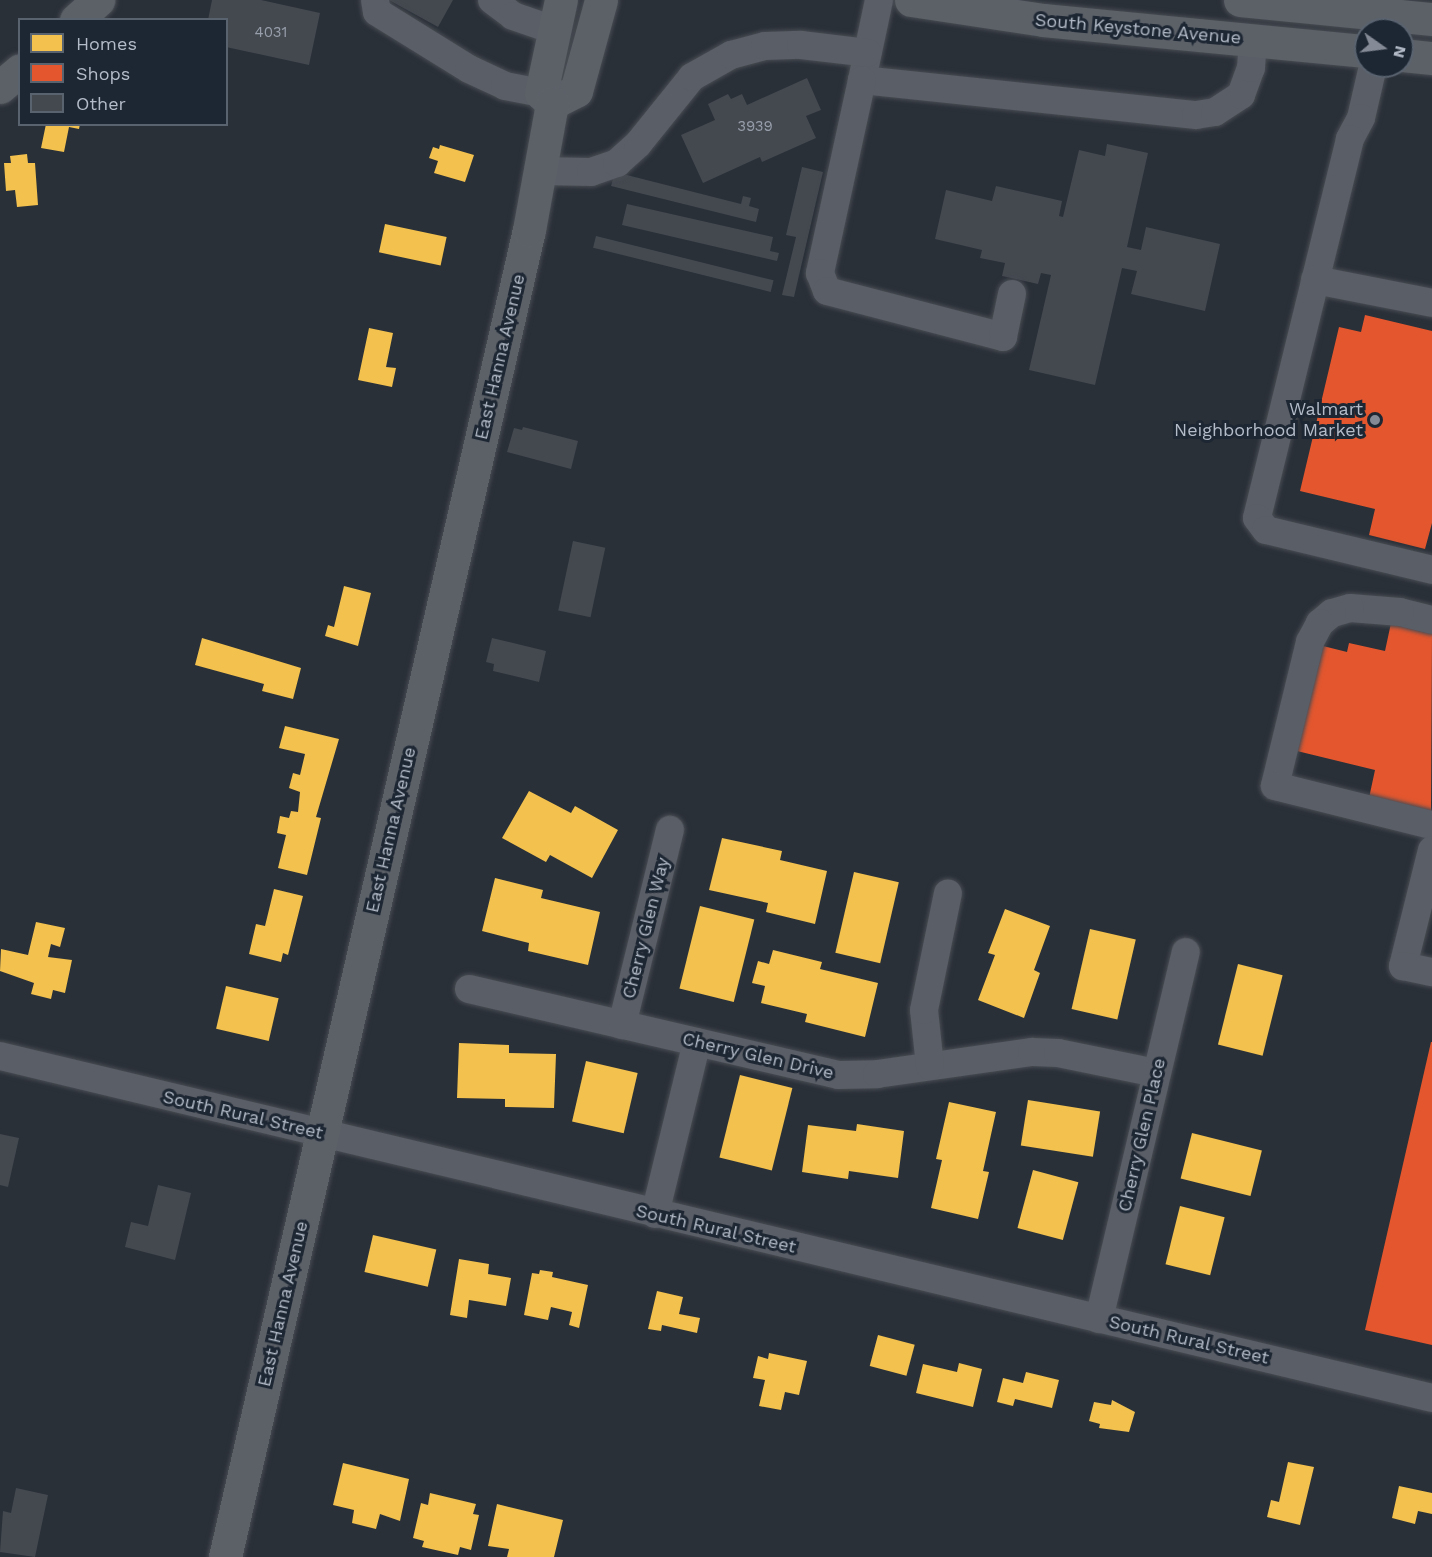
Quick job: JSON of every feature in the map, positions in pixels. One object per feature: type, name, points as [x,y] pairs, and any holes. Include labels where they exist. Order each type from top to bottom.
[{"type":"main road","points":[[78,18],[98,0]]},
{"type":"main road","points":[[547,98],[576,91],[601,0]]},
{"type":"main road","name":"South Keystone Avenue","points":[[910,0],[1043,21],[1354,50]]},
{"type":"main road","points":[[1253,40],[1250,0],[1360,18]]},
{"type":"main road","name":"East Hanna Avenue","points":[[228,1556],[540,171],[557,15]]},
{"type":"main road","points":[[1414,20],[1432,19]]},
{"type":"main road","points":[[1414,56],[1432,58]]},
{"type":"main road","points":[[0,87],[18,72]]},
{"type":"street","points":[[375,0],[377,12],[469,69],[505,86],[547,98]]},
{"type":"street","points":[[492,0],[513,16],[557,15]]},
{"type":"street","points":[[879,0],[820,273],[827,291],[1003,337],[1012,294]]},
{"type":"street","points":[[540,171],[591,172],[616,163],[638,144],[692,77],[731,55],[765,46],[801,45],[865,67],[1196,115],[1215,112],[1242,95],[1251,69],[1253,40]]},
{"type":"street","points":[[1370,78],[1361,118],[1350,139],[1257,518],[1259,526],[1432,570]]},
{"type":"street","points":[[1315,280],[1432,303]]},
{"type":"street","points":[[1432,620],[1400,612],[1350,608],[1332,613],[1320,623],[1310,642],[1275,786],[1432,825]]},
{"type":"street","name":"Cherry Glen Way","points":[[622,1025],[670,831]]},
{"type":"street","points":[[1432,850],[1403,966],[1432,972]]},
{"type":"street","points":[[930,1066],[924,1010],[948,893]]},
{"type":"street","name":"Cherry Glen Place","points":[[1099,1319],[1186,952]]},
{"type":"street","name":"Cherry Glen Drive","points":[[469,989],[848,1076],[1047,1052],[1156,1073]]},
{"type":"street","points":[[655,1214],[696,1042]]},
{"type":"street","name":"South Rural Street","points":[[0,1056],[1432,1398]]},
{"type":"building: Homes","points":[[46,126],[80,126],[79,129],[69,127],[64,152],[41,148]]},
{"type":"building: Homes","points":[[440,145],[474,155],[465,182],[434,173],[438,161],[429,158],[433,147],[439,149]]},
{"type":"building: Homes","points":[[27,154],[28,163],[35,163],[38,205],[17,207],[15,190],[6,191],[4,163],[11,163],[10,156]]},
{"type":"building: Homes","points":[[385,224],[447,237],[441,265],[379,252]]},
{"type":"building: Homes","points":[[369,328],[393,333],[386,367],[396,368],[392,387],[358,380]]},
{"type":"building: Homes","points":[[344,586],[371,593],[358,646],[325,636],[328,625],[334,627]]},
{"type":"building: Homes","points":[[202,638],[301,668],[293,699],[262,691],[264,684],[195,665]]},
{"type":"building: Homes","points":[[285,726],[339,739],[316,817],[321,818],[307,875],[278,868],[286,835],[277,833],[280,816],[289,818],[291,811],[298,812],[300,792],[289,788],[293,773],[300,775],[305,754],[279,748]]},
{"type":"building: Homes","points":[[529,791],[571,813],[575,806],[618,830],[592,878],[550,855],[546,862],[502,838]]},
{"type":"building: Homes","points":[[722,838],[782,851],[780,860],[827,871],[815,924],[766,912],[768,903],[709,890]]},
{"type":"building: Homes","points":[[854,872],[899,882],[880,963],[835,953]]},
{"type":"building: Homes","points":[[495,878],[543,890],[541,898],[600,912],[588,965],[528,951],[529,943],[482,931]]},
{"type":"building: Homes","points":[[274,889],[303,896],[288,955],[283,953],[281,962],[249,954],[256,924],[265,926]]},
{"type":"building: Homes","points":[[700,906],[754,920],[734,1002],[679,988]]},
{"type":"building: Homes","points":[[1005,909],[1050,926],[1034,970],[1040,973],[1024,1018],[978,1000],[995,955],[988,953]]},
{"type":"building: Homes","points":[[36,922],[65,928],[60,947],[51,944],[48,957],[72,960],[65,993],[53,990],[51,999],[31,994],[34,983],[0,971],[1,949],[28,955]]},
{"type":"building: Homes","points":[[1090,929],[1136,940],[1117,1019],[1072,1009]]},
{"type":"building: Homes","points":[[773,950],[822,962],[820,969],[878,983],[865,1037],[805,1022],[807,1014],[761,1003],[765,986],[752,983],[758,961],[769,964]]},
{"type":"building: Homes","points":[[1238,964],[1283,975],[1263,1056],[1218,1045]]},
{"type":"building: Homes","points":[[226,986],[279,998],[269,1041],[216,1029]]},
{"type":"building: Homes","points":[[459,1043],[509,1045],[509,1053],[556,1054],[554,1108],[505,1107],[505,1099],[457,1098]]},
{"type":"building: Homes","points":[[586,1061],[638,1073],[624,1133],[572,1121]]},
{"type":"building: Homes","points":[[740,1075],[792,1088],[772,1171],[719,1157]]},
{"type":"building: Homes","points":[[1028,1100],[1100,1111],[1093,1157],[1021,1145]]},
{"type":"building: Homes","points":[[949,1102],[996,1112],[983,1171],[989,1172],[978,1219],[931,1208],[942,1160],[936,1159]]},
{"type":"building: Homes","points":[[857,1124],[904,1131],[898,1178],[849,1171],[848,1179],[802,1172],[808,1125],[856,1131]]},
{"type":"building: Homes","points":[[1192,1133],[1262,1150],[1250,1196],[1181,1179]]},
{"type":"building: Homes","points":[[1033,1170],[1078,1182],[1063,1240],[1017,1228]]},
{"type":"building: Homes","points":[[1180,1206],[1225,1217],[1210,1275],[1165,1264]]},
{"type":"building: Homes","points":[[373,1235],[436,1250],[428,1287],[364,1272]]},
{"type":"building: Homes","points":[[459,1259],[489,1264],[488,1274],[511,1278],[506,1306],[469,1300],[467,1318],[450,1315]]},
{"type":"building: Homes","points":[[540,1270],[553,1272],[552,1277],[588,1285],[579,1328],[569,1325],[572,1312],[551,1307],[548,1320],[524,1315],[532,1273],[539,1274]]},
{"type":"building: Homes","points":[[657,1291],[683,1297],[679,1314],[700,1318],[697,1333],[662,1325],[661,1331],[648,1329]]},
{"type":"building: Homes","points":[[878,1335],[915,1345],[906,1376],[870,1366]]},
{"type":"building: Homes","points":[[769,1353],[807,1361],[799,1395],[785,1392],[781,1410],[759,1406],[765,1380],[753,1378],[758,1356],[768,1359]]},
{"type":"building: Homes","points":[[959,1363],[982,1369],[973,1407],[916,1393],[923,1364],[957,1372]]},
{"type":"building: Homes","points":[[1026,1372],[1059,1380],[1052,1408],[1015,1399],[1013,1406],[997,1402],[1003,1378],[1023,1383]]},
{"type":"building: Homes","points":[[1112,1400],[1135,1412],[1129,1432],[1099,1428],[1100,1424],[1089,1421],[1094,1402],[1111,1405]]},
{"type":"building: Homes","points":[[1288,1462],[1314,1467],[1300,1525],[1267,1517],[1271,1500],[1279,1502]]},
{"type":"building: Homes","points":[[343,1463],[409,1479],[400,1521],[380,1514],[376,1529],[352,1523],[354,1510],[333,1505]]},
{"type":"building: Homes","points":[[1399,1486],[1432,1493],[1432,1514],[1418,1511],[1415,1524],[1392,1518]]},
{"type":"building: Homes","points":[[430,1493],[476,1504],[473,1514],[479,1515],[471,1550],[460,1547],[458,1555],[422,1547],[424,1541],[413,1538],[421,1503],[428,1505]]},
{"type":"building: Homes","points":[[497,1504],[563,1520],[554,1557],[507,1557],[509,1549],[488,1546]]},
{"type":"building: Shops","name":"Walmart Neighborhood Market","points":[[1365,315],[1432,331],[1432,523],[1425,549],[1369,535],[1375,509],[1300,491],[1339,327],[1361,332]]},
{"type":"building: Shops","points":[[1391,623],[1432,633],[1431,813],[1369,798],[1375,770],[1297,751],[1323,646],[1347,652],[1349,643],[1385,651]]},
{"type":"building: Shops","points":[[1432,1042],[1432,1345],[1365,1330]]},
{"type":"building: Other","points":[[212,0],[261,0],[320,13],[309,65],[228,47],[228,18],[208,18]]},
{"type":"building: Other","points":[[389,0],[453,0],[438,27]]},
{"type":"building: Other","points":[[807,78],[821,110],[806,116],[816,138],[762,162],[760,157],[703,183],[681,135],[715,120],[708,104],[728,94],[731,99],[742,94],[747,105]]},
{"type":"building: Other","points":[[1107,144],[1148,153],[1127,247],[1141,250],[1146,227],[1220,244],[1205,311],[1131,294],[1137,271],[1122,268],[1095,385],[1029,370],[1051,275],[1041,273],[1038,284],[1002,276],[1005,263],[980,258],[982,250],[935,239],[946,190],[992,201],[996,186],[1062,201],[1059,216],[1063,217],[1079,150],[1105,156]]},
{"type":"building: Other","points":[[802,167],[823,172],[794,297],[782,295],[796,237],[786,235]]},
{"type":"building: Other","points":[[615,172],[741,204],[743,196],[751,198],[749,206],[759,209],[756,222],[611,186]]},
{"type":"building: Other","points":[[627,204],[773,237],[770,251],[779,253],[777,261],[622,225]]},
{"type":"building: Other","points":[[596,236],[774,280],[771,292],[593,248]]},
{"type":"building: Other","points":[[523,427],[578,441],[571,469],[507,452],[514,428],[522,430]]},
{"type":"building: Other","points":[[573,541],[605,548],[591,617],[558,610]]},
{"type":"building: Other","points":[[492,638],[546,651],[539,682],[493,671],[494,664],[486,662]]},
{"type":"building: Other","points":[[0,1134],[19,1138],[8,1187],[0,1185]]},
{"type":"building: Other","points":[[158,1185],[191,1193],[175,1260],[125,1247],[131,1222],[148,1226]]},
{"type":"building: Other","points":[[16,1488],[48,1495],[35,1557],[0,1552],[3,1511],[11,1513]]},
{"type":"place","name":"Walmart Neighborhood Market","points":[[1375,420]]}]
